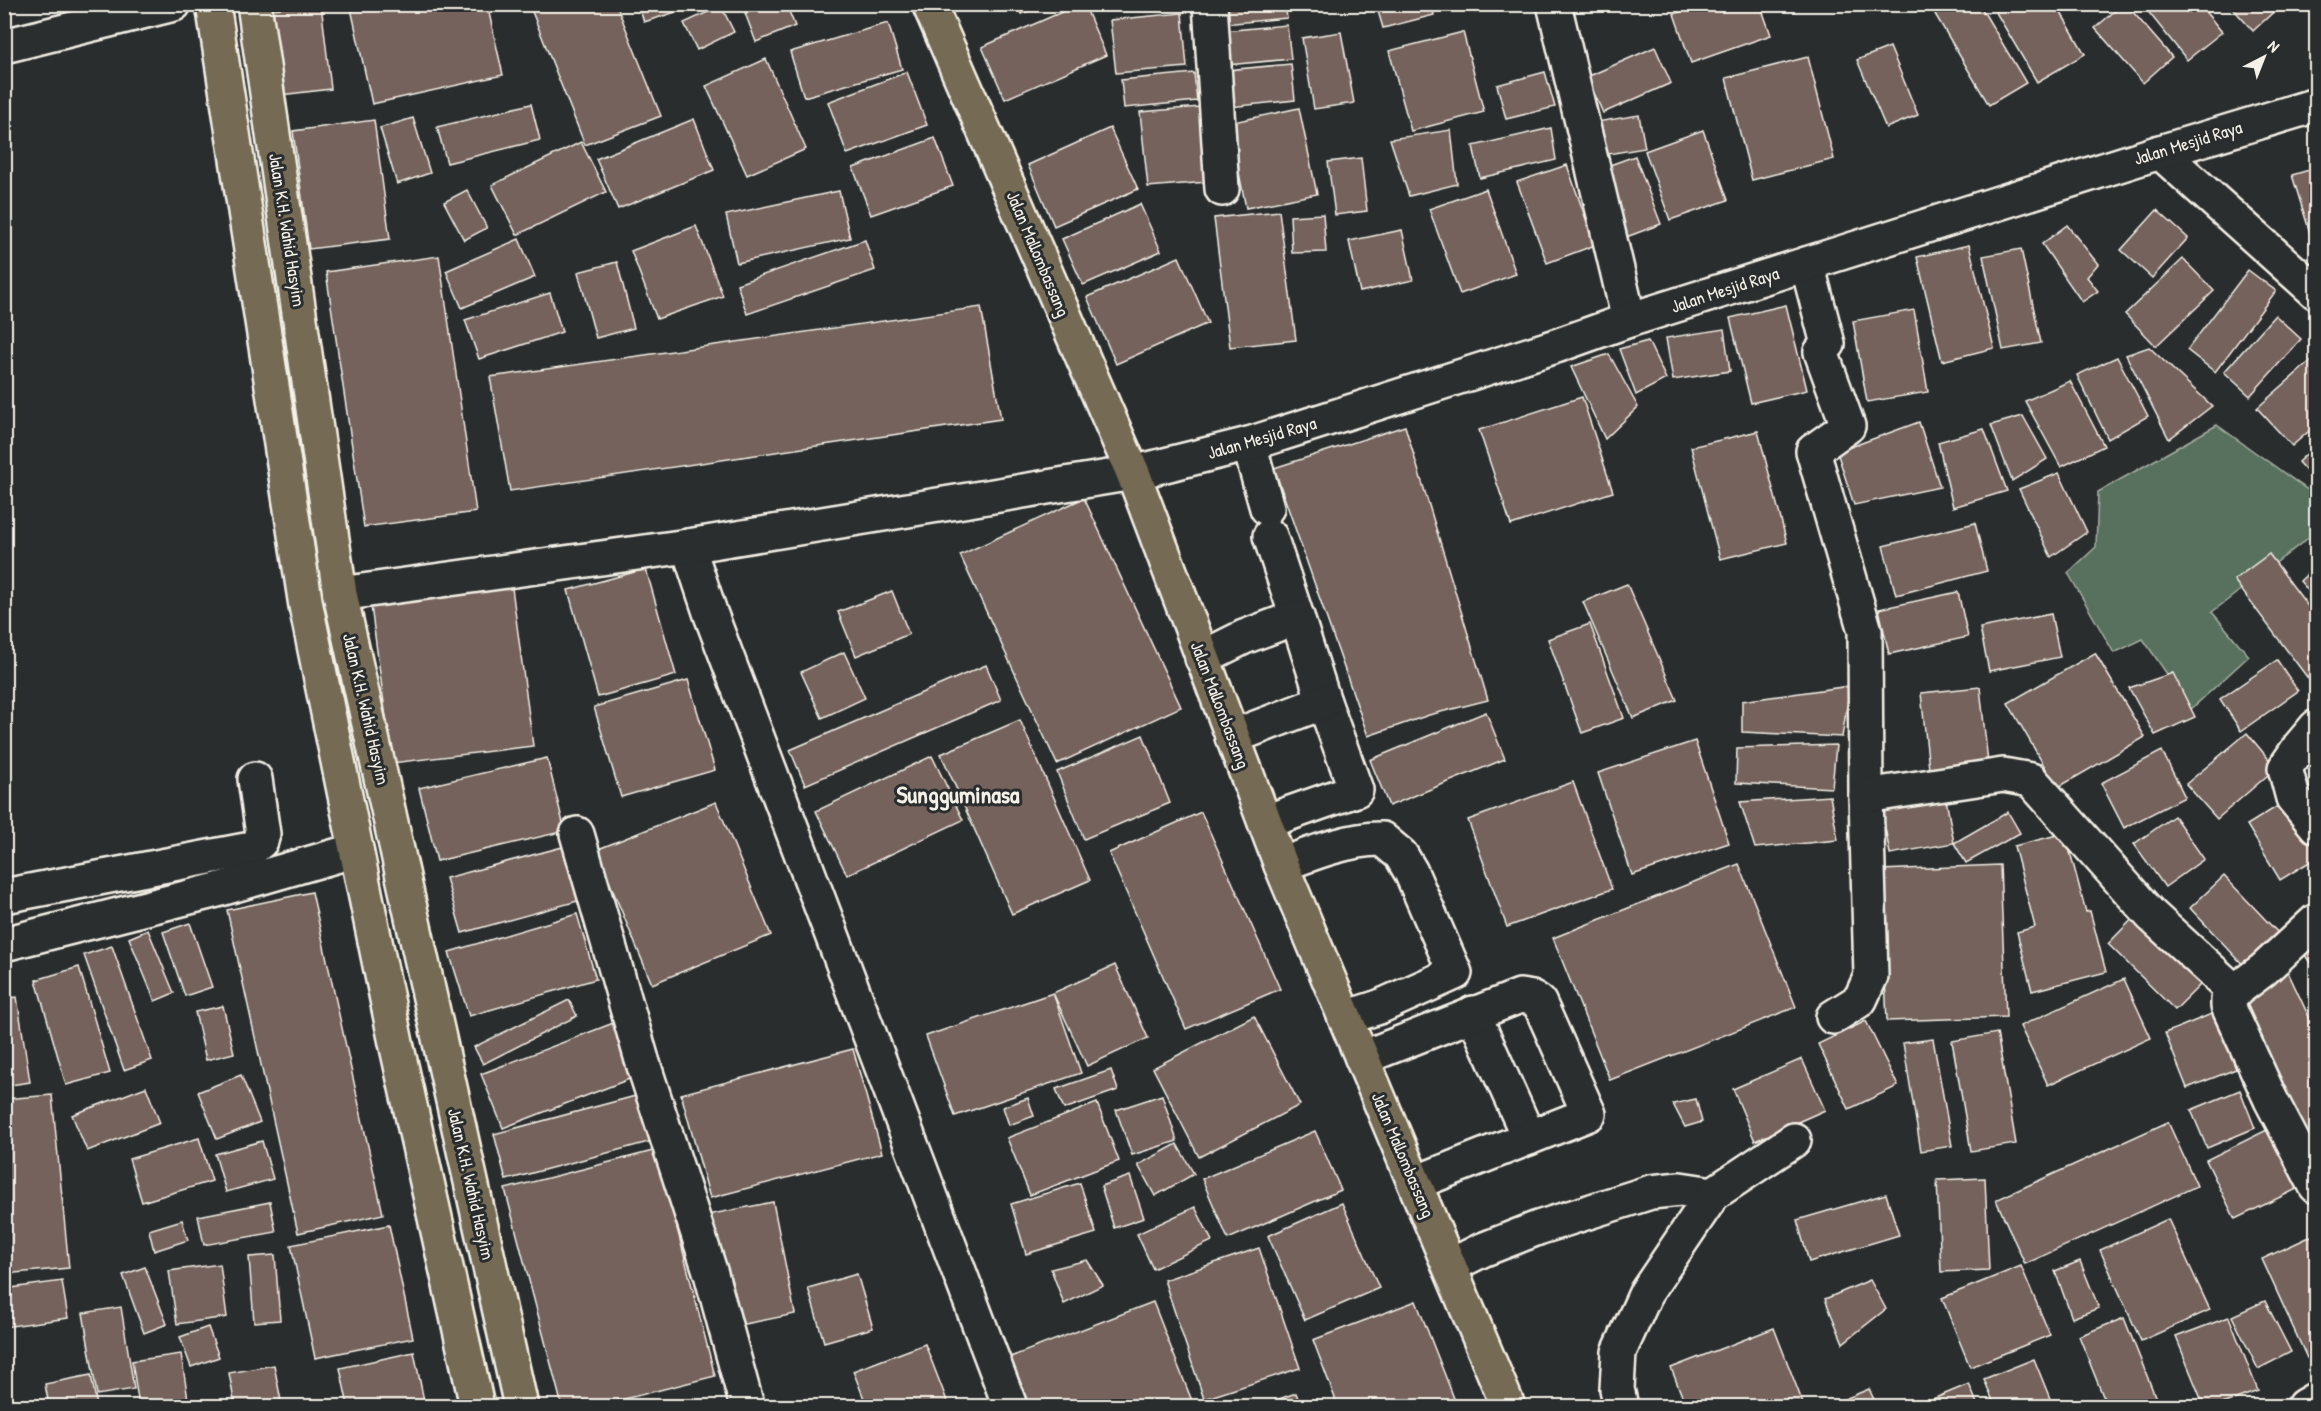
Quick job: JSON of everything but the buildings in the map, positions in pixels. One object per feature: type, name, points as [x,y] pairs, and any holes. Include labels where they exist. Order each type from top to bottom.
[{"type":"highway","name":"Jalan K.H. Wahid Hasyim","points":[[213,4],[306,606],[396,1043],[477,1407]]},
{"type":"highway","name":"Jalan K.H. Wahid Hasyim","points":[[254,4],[340,594],[521,1407]]},
{"type":"highway","name":"Jalan Mallombassang","points":[[929,4],[1133,473],[1281,865],[1508,1407]]},
{"type":"street","points":[[4,46],[174,4]]},
{"type":"street","points":[[1210,4],[1222,189]]},
{"type":"street","points":[[1554,4],[1629,320]]},
{"type":"street","name":"Jalan Mesjid Raya","points":[[340,594],[688,546],[1133,473],[1249,444],[1556,346],[1629,320],[2316,105]]},
{"type":"street","points":[[2160,152],[2316,292]]},
{"type":"street","points":[[1807,264],[1828,344],[1821,352],[1848,426],[1813,451],[1865,631],[1866,796],[1871,976],[1860,1000],[1833,1017]]},
{"type":"street","points":[[1249,444],[1289,619],[1317,704],[1356,790],[1265,822]]},
{"type":"street","points":[[688,546],[711,615],[1010,1407]]},
{"type":"street","points":[[1202,658],[1244,637],[1289,619]]},
{"type":"street","points":[[1232,737],[1317,704]]},
{"type":"street","points":[[2316,728],[2285,768],[2293,798],[2316,826]]},
{"type":"street","points":[[1866,796],[2003,775],[2031,780],[2151,915],[2235,992]]},
{"type":"street","points":[[4,896],[251,849],[261,841],[263,834],[255,779]]},
{"type":"street","points":[[577,834],[642,1060],[711,1274],[747,1407]]},
{"type":"street","points":[[1281,865],[1315,852],[1355,843],[1366,838],[1382,839],[1401,855],[1411,872],[1455,973],[1379,1007],[1345,1018]]},
{"type":"street","points":[[4,944],[217,890],[356,850]]},
{"type":"street","points":[[2316,921],[2228,999],[2228,1006],[2271,1100],[2316,1186]]},
{"type":"street","points":[[1362,1058],[1520,996],[1537,999],[1589,1114],[1415,1184]]},
{"type":"street","points":[[1458,1020],[1529,1138]]},
{"type":"street","points":[[1621,1407],[1617,1389],[1619,1352],[1646,1293],[1713,1194],[1794,1140]]},
{"type":"street","points":[[1450,1266],[1482,1250],[1538,1228],[1651,1192],[1680,1189],[1713,1194]]},
{"type":"street","points":[[2304,1407],[2316,1399]]},
{"type":"green space","points":[[2217,425],[2316,496],[2316,532],[2212,612],[2249,656],[2191,709],[2143,639],[2114,653],[2068,573],[2096,547],[2098,492]]},
{"type":"district","name":"Sungguminasa","points":[[958,795]]}]
